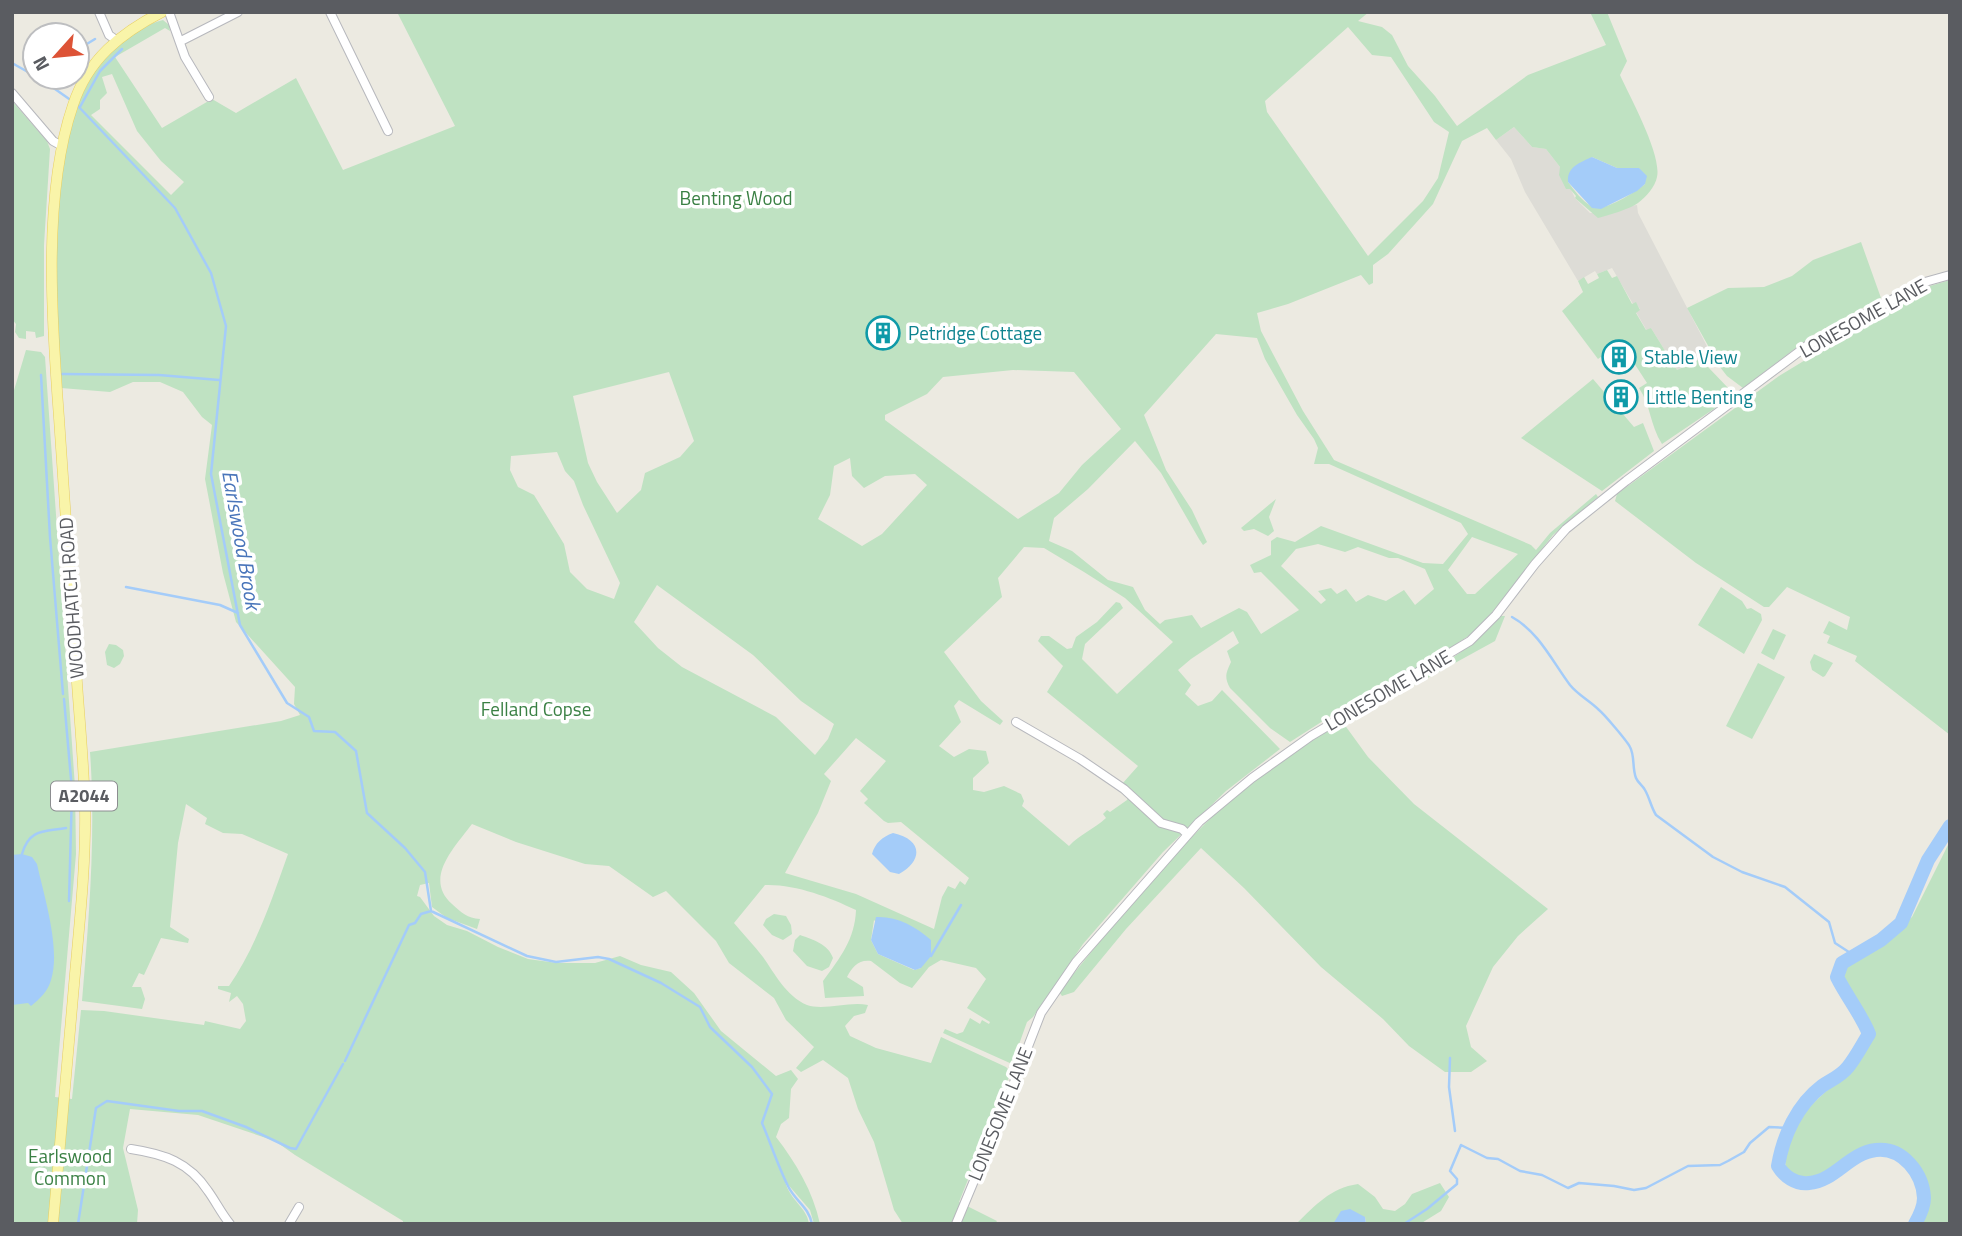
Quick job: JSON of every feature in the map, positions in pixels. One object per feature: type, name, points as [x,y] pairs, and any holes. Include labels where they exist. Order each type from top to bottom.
[{"type":"main road","name":"WOODHATCH ROAD","points":[[53,1224],[79,925],[85,811],[54,343],[54,216],[62,146],[75,100],[96,60],[116,40],[162,12]]},
{"type":"street","points":[[99,12],[109,35],[116,40]]},
{"type":"street","points":[[169,12],[185,57],[209,97]]},
{"type":"street","points":[[181,41],[238,12]]},
{"type":"street","points":[[331,12],[388,131]]},
{"type":"street","points":[[12,93],[53,141],[62,146]]},
{"type":"street","name":"LONESOME LANE","points":[[956,1224],[1002,1116],[1041,1013],[1076,962],[1187,834],[1218,805],[1288,751],[1470,641],[1490,623],[1535,564],[1566,529],[1604,497],[1808,345],[1925,282],[1950,275]]},
{"type":"street","points":[[1016,722],[1080,759],[1124,789],[1161,823],[1182,829],[1187,834]]},
{"type":"street","points":[[131,1149],[168,1157],[186,1167],[199,1178],[230,1224]]},
{"type":"street","points":[[289,1224],[299,1207]]},
{"type":"shaded area","points":[[1514,127],[1532,147],[1546,149],[1560,167],[1575,198],[1590,213],[1618,212],[1637,205],[1638,213],[1711,354],[1677,370],[1651,328],[1647,331],[1636,312],[1640,309],[1636,303],[1633,304],[1612,268],[1597,274],[1595,271],[1578,281],[1525,192],[1511,159],[1496,140]]},
{"type":"green space","points":[[397,12],[1369,12],[1358,21],[1382,27],[1392,35],[1408,66],[1457,126],[1528,75],[1606,45],[1590,12],[1607,12],[1627,61],[1620,75],[1655,155],[1657,177],[1641,201],[1625,210],[1598,218],[1575,198],[1570,189],[1566,189],[1559,175],[1560,167],[1546,149],[1532,147],[1514,127],[1496,140],[1487,128],[1462,141],[1433,204],[1388,254],[1373,265],[1373,283],[1369,285],[1361,275],[1288,304],[1257,313],[1261,331],[1303,411],[1334,460],[1531,545],[1536,550],[1550,533],[1596,494],[1598,497],[1553,535],[1479,629],[1435,658],[1340,710],[1290,742],[1270,728],[1230,688],[1226,675],[1231,662],[1227,651],[1239,643],[1233,631],[1178,670],[1191,685],[1185,694],[1198,706],[1212,701],[1222,690],[1280,749],[1226,791],[1163,852],[1083,944],[1027,1022],[1012,1064],[943,1033],[945,1029],[957,1034],[963,1032],[970,1018],[980,1024],[982,1020],[989,1024],[990,1022],[967,1008],[986,979],[976,968],[941,960],[929,967],[912,988],[900,983],[871,961],[863,961],[854,967],[847,977],[863,987],[864,996],[825,998],[823,981],[850,939],[856,910],[812,892],[765,885],[734,923],[782,984],[800,1001],[814,1007],[868,1005],[865,1013],[854,1016],[845,1026],[850,1036],[876,1048],[931,1063],[941,1037],[1006,1067],[1011,1072],[959,1202],[997,1221],[995,1224],[903,1224],[894,1210],[874,1142],[858,1109],[848,1078],[823,1060],[801,1072],[796,1068],[814,1047],[786,1020],[774,998],[729,963],[716,941],[666,891],[653,897],[609,866],[585,864],[516,842],[472,824],[445,863],[440,884],[452,904],[468,916],[480,919],[477,929],[447,918],[432,907],[429,883],[420,885],[417,896],[434,916],[447,925],[467,931],[528,959],[557,963],[595,963],[620,956],[641,965],[671,972],[694,993],[721,1031],[776,1076],[791,1070],[798,1079],[791,1089],[789,1118],[781,1124],[776,1137],[803,1178],[820,1224],[814,1224],[810,1210],[785,1181],[809,1224],[403,1224],[403,1221],[275,1141],[198,1115],[130,1109],[123,1148],[138,1210],[137,1224],[12,1224],[12,397],[26,350],[41,352],[45,357],[75,787],[76,854],[55,1097],[72,1099],[81,1010],[204,1025],[205,1021],[240,1029],[246,1021],[243,1004],[237,996],[229,1002],[231,993],[218,989],[218,986],[229,986],[239,971],[263,922],[288,854],[242,834],[223,833],[205,824],[207,818],[186,804],[178,843],[170,927],[189,939],[188,943],[161,938],[144,975],[139,973],[132,987],[141,987],[145,999],[142,1009],[82,1001],[92,845],[90,752],[281,721],[300,715],[294,704],[295,687],[236,622],[223,573],[205,479],[212,425],[202,417],[183,392],[160,382],[133,382],[110,392],[61,388],[56,252],[58,201],[65,153],[77,108],[86,91],[91,91],[91,81],[97,70],[125,40],[163,20],[169,25],[170,31],[165,28],[115,57],[162,128],[212,99],[236,113],[296,78],[343,170],[455,126]],"holes":[[[1348,27],[1372,55],[1391,57],[1434,122],[1449,132],[1438,178],[1423,201],[1368,256],[1267,112],[1265,101]],[[112,74],[137,131],[161,161],[184,182],[171,195],[91,115],[100,109],[100,100],[107,93],[102,77]],[[1592,157],[1617,168],[1639,168],[1645,184],[1618,201],[1596,208],[1584,201],[1568,182]],[[1216,334],[1257,338],[1265,359],[1314,439],[1318,448],[1314,464],[1329,464],[1461,523],[1468,534],[1443,564],[1423,563],[1321,526],[1295,542],[1277,537],[1271,541],[1271,555],[1250,565],[1254,573],[1261,572],[1299,610],[1261,634],[1247,612],[1239,608],[1201,628],[1192,615],[1165,620],[1160,624],[1145,610],[1133,587],[1108,580],[1072,551],[1049,541],[1054,518],[1088,489],[1135,441],[1161,473],[1203,545],[1207,542],[1192,510],[1166,470],[1144,415]],[[1013,370],[1074,372],[1121,429],[1082,465],[1059,493],[1018,519],[885,420],[885,415],[927,394],[943,377]],[[669,372],[694,441],[680,457],[645,473],[641,490],[617,513],[588,463],[573,396]],[[557,452],[565,471],[574,481],[620,583],[614,599],[587,589],[570,572],[564,544],[534,495],[518,487],[510,470],[511,456]],[[850,458],[852,476],[864,488],[885,476],[915,474],[927,485],[882,534],[862,546],[818,519],[830,495],[834,466]],[[1472,537],[1518,554],[1475,594],[1467,594],[1448,570]],[[1318,544],[1345,552],[1358,547],[1425,569],[1434,589],[1415,605],[1404,590],[1386,601],[1368,595],[1356,602],[1346,589],[1337,594],[1331,588],[1318,591],[1326,600],[1321,604],[1281,566],[1296,549]],[[1024,547],[1044,548],[1125,598],[1173,642],[1117,694],[1082,659],[1085,644],[1123,608],[1120,603],[1116,602],[1097,622],[1076,637],[1072,648],[1067,649],[1049,636],[1041,636],[1038,641],[1063,666],[1047,692],[1138,766],[1122,784],[1131,791],[1127,800],[1110,812],[1107,810],[1103,814],[1106,818],[1069,846],[1022,806],[1024,801],[1021,794],[1004,786],[984,792],[973,790],[973,778],[989,763],[986,751],[969,749],[954,757],[939,746],[961,722],[954,706],[959,700],[1000,725],[1003,721],[981,701],[944,652],[1002,597],[998,578]],[[657,585],[753,655],[801,701],[834,724],[828,739],[815,755],[776,717],[682,667],[658,648],[634,622]],[[856,738],[886,761],[860,791],[868,799],[864,803],[884,821],[901,822],[969,878],[965,885],[960,881],[955,889],[948,886],[942,897],[934,929],[856,894],[785,873],[818,813],[831,781],[824,774]],[[874,920],[921,968],[914,970],[878,954],[871,940]]]},
{"type":"green space","points":[[12,101],[47,141],[50,149],[44,245],[44,336],[36,338],[35,332],[26,331],[26,339],[19,338],[12,319]]},
{"type":"green space","points":[[1861,242],[1881,298],[1813,335],[1743,388],[1727,376],[1687,308],[1728,288],[1764,287],[1792,276],[1813,260]]},
{"type":"green space","points":[[1607,270],[1612,278],[1617,276],[1632,304],[1636,302],[1640,310],[1636,313],[1646,330],[1651,328],[1677,370],[1704,357],[1708,367],[1731,391],[1730,398],[1662,444],[1639,388],[1647,383],[1623,346],[1620,343],[1598,359],[1562,311],[1583,292],[1578,281],[1584,277],[1588,284],[1599,278],[1597,274]]},
{"type":"green space","points":[[1950,280],[1950,735],[1855,661],[1857,656],[1827,643],[1830,636],[1823,633],[1829,621],[1847,630],[1850,617],[1787,587],[1769,607],[1764,607],[1696,563],[1615,501],[1617,494],[1779,376],[1881,314],[1925,293],[1930,286]]},
{"type":"green space","points":[[1593,379],[1634,427],[1643,423],[1654,451],[1602,491],[1521,438]]},
{"type":"green space","points":[[1276,499],[1269,517],[1274,531],[1268,536],[1254,529],[1244,531],[1241,528]]},
{"type":"green space","points":[[1721,587],[1742,601],[1747,609],[1751,608],[1761,614],[1762,620],[1744,654],[1698,625]]},
{"type":"green space","points":[[1501,616],[1505,616],[1495,641],[1344,724],[1368,757],[1414,804],[1548,909],[1518,936],[1493,967],[1466,1026],[1471,1047],[1487,1061],[1471,1072],[1445,1072],[1409,1046],[1383,1019],[1321,967],[1201,848],[1126,929],[1074,992],[1062,996],[1059,992],[1148,885],[1195,834],[1245,787],[1338,723],[1437,668],[1482,635]]},
{"type":"green space","points":[[1773,629],[1786,635],[1774,660],[1761,653]]},
{"type":"green space","points":[[109,644],[123,650],[124,656],[120,664],[114,668],[107,665],[105,652]]},
{"type":"green space","points":[[1814,654],[1833,663],[1823,677],[1812,670],[1810,662]]},
{"type":"green space","points":[[1758,663],[1785,677],[1752,739],[1726,726]]},
{"type":"green space","points":[[1950,841],[1950,1224],[1919,1224],[1928,1198],[1925,1179],[1913,1162],[1897,1149],[1878,1144],[1866,1147],[1811,1177],[1799,1176],[1786,1170],[1786,1147],[1794,1128],[1806,1111],[1852,1066],[1864,1049],[1871,1029],[1842,981],[1847,964],[1874,949],[1912,917]]},
{"type":"green space","points":[[774,914],[786,916],[791,925],[792,934],[783,940],[772,935],[763,925],[766,919]]},
{"type":"green space","points":[[800,935],[828,949],[833,958],[829,967],[822,971],[807,966],[793,951],[795,940]]},
{"type":"green space","points":[[1440,1183],[1449,1197],[1441,1211],[1420,1224],[1366,1224],[1365,1217],[1338,1219],[1333,1224],[1296,1224],[1324,1198],[1348,1186],[1358,1184],[1375,1197],[1383,1209],[1395,1211],[1405,1204],[1412,1194]]},
{"type":"water","points":[[1592,157],[1617,168],[1639,168],[1647,176],[1645,184],[1637,191],[1601,209],[1592,208],[1568,182],[1568,177],[1578,164]]},
{"type":"water","points":[[893,833],[910,840],[916,850],[913,863],[899,874],[890,872],[872,854],[880,841]]},
{"type":"water","points":[[12,855],[32,857],[37,864],[54,953],[50,984],[31,1006],[28,1003],[12,1005]]},
{"type":"water","points":[[876,917],[905,923],[931,940],[931,956],[921,968],[915,970],[878,954],[871,940]]},
{"type":"water","points":[[1350,1209],[1365,1217],[1366,1224],[1333,1224],[1341,1211]]},
{"type":"waterway","points":[[91,41],[95,39]]},
{"type":"waterway","points":[[80,107],[100,71],[122,49]]},
{"type":"waterway","name":"Earlswood Brook","points":[[12,63],[21,68]]},
{"type":"waterway","name":"Earlswood Brook","points":[[58,91],[72,101]]},
{"type":"waterway","name":"Earlswood Brook","points":[[77,105],[175,208],[211,273],[226,326],[211,474],[240,625],[287,703],[309,717],[314,731],[335,732],[356,751],[367,813],[405,848],[425,872],[431,911]]},
{"type":"waterway","points":[[62,374],[159,375],[219,380]]},
{"type":"waterway","points":[[41,375],[50,537],[63,694]]},
{"type":"waterway","points":[[126,587],[220,605],[238,613]]},
{"type":"waterway","points":[[1512,617],[1530,631],[1570,685],[1602,712],[1628,744],[1632,751],[1636,778],[1645,790],[1656,815],[1713,857],[1742,872],[1785,887],[1829,922],[1835,943],[1855,956]]},
{"type":"waterway","points":[[64,699],[72,790],[69,901]]},
{"type":"waterway","points":[[1915,1224],[1923,1205],[1923,1189],[1910,1164],[1895,1153],[1886,1150],[1866,1152],[1827,1177],[1809,1183],[1791,1179],[1778,1166],[1783,1144],[1798,1112],[1813,1094],[1845,1070],[1869,1034],[1837,977],[1842,963],[1881,940],[1901,923],[1928,860],[1950,826]]},
{"type":"waterway","points":[[22,854],[29,840],[38,833],[66,828]]},
{"type":"waterway","points":[[931,956],[961,905]]},
{"type":"waterway","name":"Earlswood Brook","points":[[431,911],[527,956],[556,962],[598,957],[609,959],[661,983],[700,1007],[710,1027],[752,1067],[772,1094],[762,1123],[788,1186],[808,1213],[812,1224]]},
{"type":"waterway","points":[[345,1061],[409,925],[415,923],[421,914],[431,911]]},
{"type":"waterway","points":[[1450,1058],[1449,1087],[1455,1131]]},
{"type":"waterway","points":[[78,1224],[96,1108],[107,1101],[179,1111],[202,1111],[296,1149],[343,1064]]},
{"type":"waterway","name":"Earlswood Brook","points":[[1404,1224],[1457,1184],[1457,1179],[1450,1171],[1461,1145],[1487,1158],[1498,1159],[1520,1171],[1542,1175],[1568,1188],[1579,1183],[1634,1190],[1646,1188],[1688,1166],[1720,1165],[1744,1152],[1750,1143],[1769,1127],[1789,1128]]},
{"type":"place","name":"Petridge Cottage","points":[[883,333]]},
{"type":"place","name":"Stable View","points":[[1619,357]]},
{"type":"place","name":"Little Benting","points":[[1621,397]]},
{"type":"park label","name":"Benting Wood","points":[[736,198]]},
{"type":"park label","name":"Felland Copse","points":[[536,709]]},
{"type":"park label","name":"Earlswood Common","points":[[70,1167]]}]
